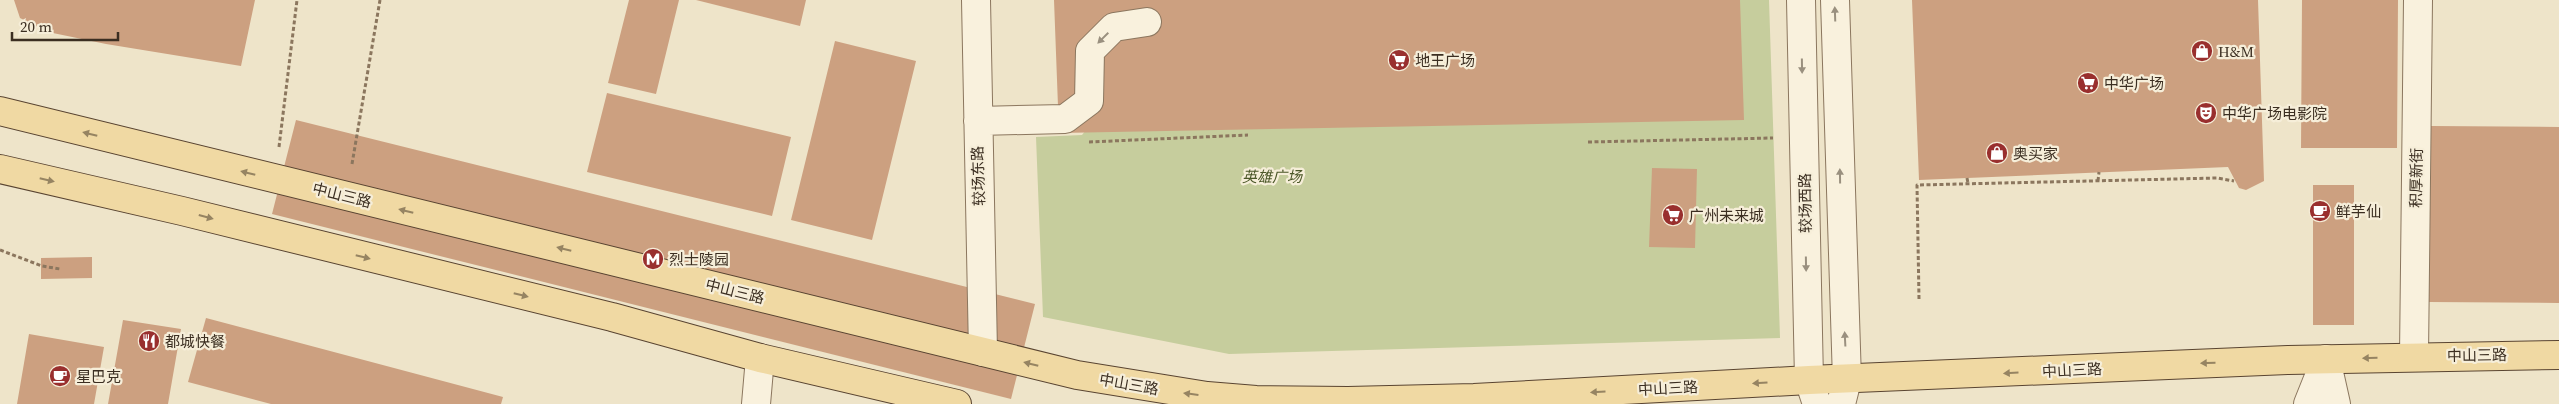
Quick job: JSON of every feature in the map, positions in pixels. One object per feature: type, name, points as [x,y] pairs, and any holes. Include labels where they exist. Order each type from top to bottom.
[{"type":"main road","name":"中山三路","points":[[0,111],[1077,375],[1161,390],[1256,400],[1348,401],[1844,392],[2326,359],[2559,354]]},
{"type":"main road","points":[[0,169],[182,211],[612,317],[760,358],[956,404]]},
{"type":"street","name":"较场东路","points":[[976,0],[984,352]]},
{"type":"street","name":"较场西路","points":[[1801,0],[1813,392]]},
{"type":"street","points":[[1835,0],[1844,392]]},
{"type":"street","name":"积厚新街","points":[[2414,356],[2418,0]]},
{"type":"street","points":[[978,121],[1065,120],[1089,101],[1090,51],[1114,27],[1147,22]]},
{"type":"street","points":[[756,404],[760,358]]},
{"type":"street","points":[[2308,404],[2326,359]]},
{"type":"street","points":[[2326,359],[2336,404]]},
{"type":"path","points":[[276,180],[297,0]]},
{"type":"path","points":[[346,196],[380,0]]},
{"type":"path","points":[[1084,142],[1248,136]]},
{"type":"path","points":[[1588,142],[1804,138]]},
{"type":"path","points":[[2098,181],[2099,172]]},
{"type":"path","points":[[1967,178],[1968,183]]},
{"type":"path","points":[[1919,299],[1916,185],[2217,178],[2234,181]]},
{"type":"path","points":[[0,250],[42,266],[60,270]]},
{"type":"green space","name":"英雄广场","points":[[1102,0],[1769,0],[1780,338],[1229,354],[1043,317],[1036,137],[1082,135],[1107,104]]},
{"type":"building","points":[[14,0],[255,0],[241,66],[106,44],[48,32],[20,18]]},
{"type":"building","points":[[629,0],[679,0],[656,94],[608,83]]},
{"type":"building","points":[[696,0],[806,0],[800,26]]},
{"type":"building","name":"地王广场","points":[[1054,0],[1740,0],[1744,120],[1059,133]]},
{"type":"building","name":"中华广场","points":[[1912,0],[2258,0],[2264,181],[2246,190],[2239,188],[2228,167],[1919,180]]},
{"type":"building","points":[[2302,0],[2398,0],[2397,148],[2301,148]]},
{"type":"building","points":[[835,41],[916,61],[872,240],[791,220]]},
{"type":"building","points":[[607,93],[791,137],[772,216],[587,172]]},
{"type":"building","name":"烈士陵园","points":[[296,120],[1035,304],[1011,399],[272,214]]},
{"type":"building","points":[[2431,126],[2559,127],[2559,303],[2429,302]]},
{"type":"building","points":[[1652,168],[1697,169],[1695,248],[1649,247]]},
{"type":"building","points":[[2313,185],[2354,185],[2354,325],[2313,325]]},
{"type":"building","points":[[92,257],[92,278],[41,279],[41,258]]},
{"type":"building","points":[[206,318],[503,397],[501,404],[271,404],[188,382]]},
{"type":"building","points":[[123,320],[181,329],[168,404],[108,404]]},
{"type":"building","name":"星巴克","points":[[29,334],[104,347],[94,404],[17,404]]},
{"type":"place","name":"H&M","points":[[2202,51]]},
{"type":"place","name":"地王广场","points":[[1399,60]]},
{"type":"place","name":"中华广场","points":[[2088,83]]},
{"type":"place","name":"中华广场电影院","points":[[2206,113]]},
{"type":"place","name":"奥买家","points":[[1997,153]]},
{"type":"place","name":"鲜芋仙","points":[[2320,211]]},
{"type":"place","name":"广州未来城","points":[[1673,215]]},
{"type":"place","name":"烈士陵园","points":[[653,259]]},
{"type":"place","name":"都城快餐","points":[[149,341]]},
{"type":"place","name":"星巴克","points":[[60,376]]}]
